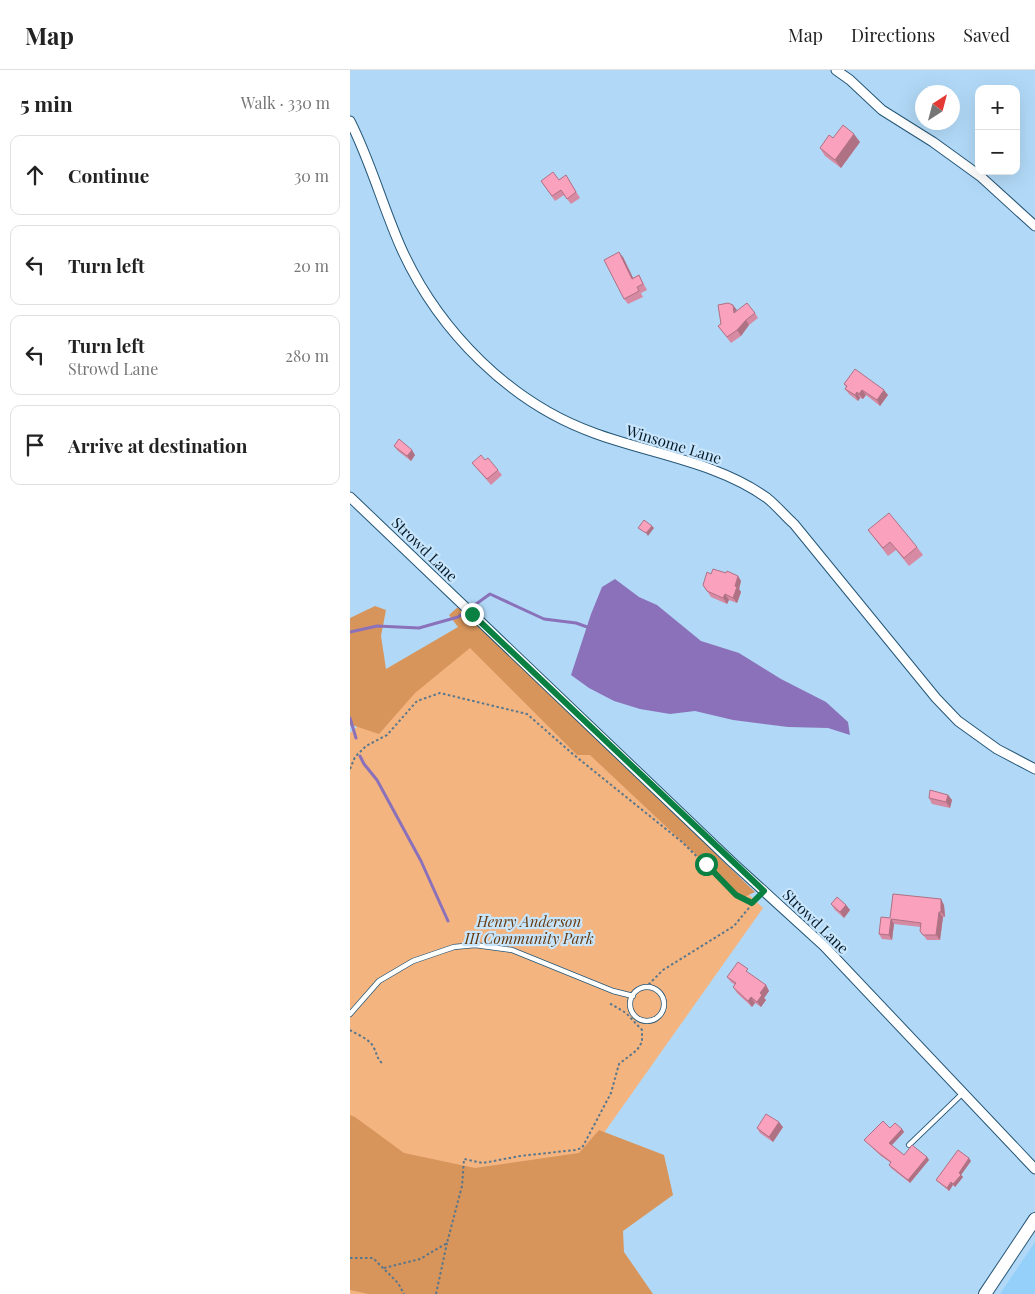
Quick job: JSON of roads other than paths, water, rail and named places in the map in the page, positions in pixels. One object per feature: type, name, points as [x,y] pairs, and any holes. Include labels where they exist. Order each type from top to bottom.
[{"type":"street","points":[[836,70],[850,80],[882,110],[933,142],[980,176],[1035,226]]},
{"type":"street","name":"Winsome Lane","points":[[350,121],[368,160],[403,251],[423,290],[449,326],[491,370],[518,392],[554,416],[594,433],[724,474],[767,498],[794,524],[936,698],[958,720],[998,749],[1035,769]]},
{"type":"street","name":"Strowd Lane","points":[[350,497],[824,946],[1035,1169]]},
{"type":"street","points":[[985,1294],[1035,1219]]},
{"type":"lane","points":[[350,1014],[380,981],[413,961],[454,947],[475,945],[512,950],[613,991],[632,996]]},
{"type":"lane","points":[[640,989],[656,990],[663,998],[663,1010],[655,1019],[644,1021],[637,1017],[631,1008],[632,996],[640,989]]},
{"type":"lane","points":[[909,1145],[963,1093]]},
{"type":"waterway","points":[[350,632],[377,626],[419,628],[458,617],[490,594],[544,619],[576,623],[590,628]]},
{"type":"waterway","points":[[350,718],[356,738]]},
{"type":"waterway","points":[[360,756],[377,780],[421,861],[448,921]]},
{"type":"park label","name":"Henry Anderson III Community Park","points":[[529,930]]}]
